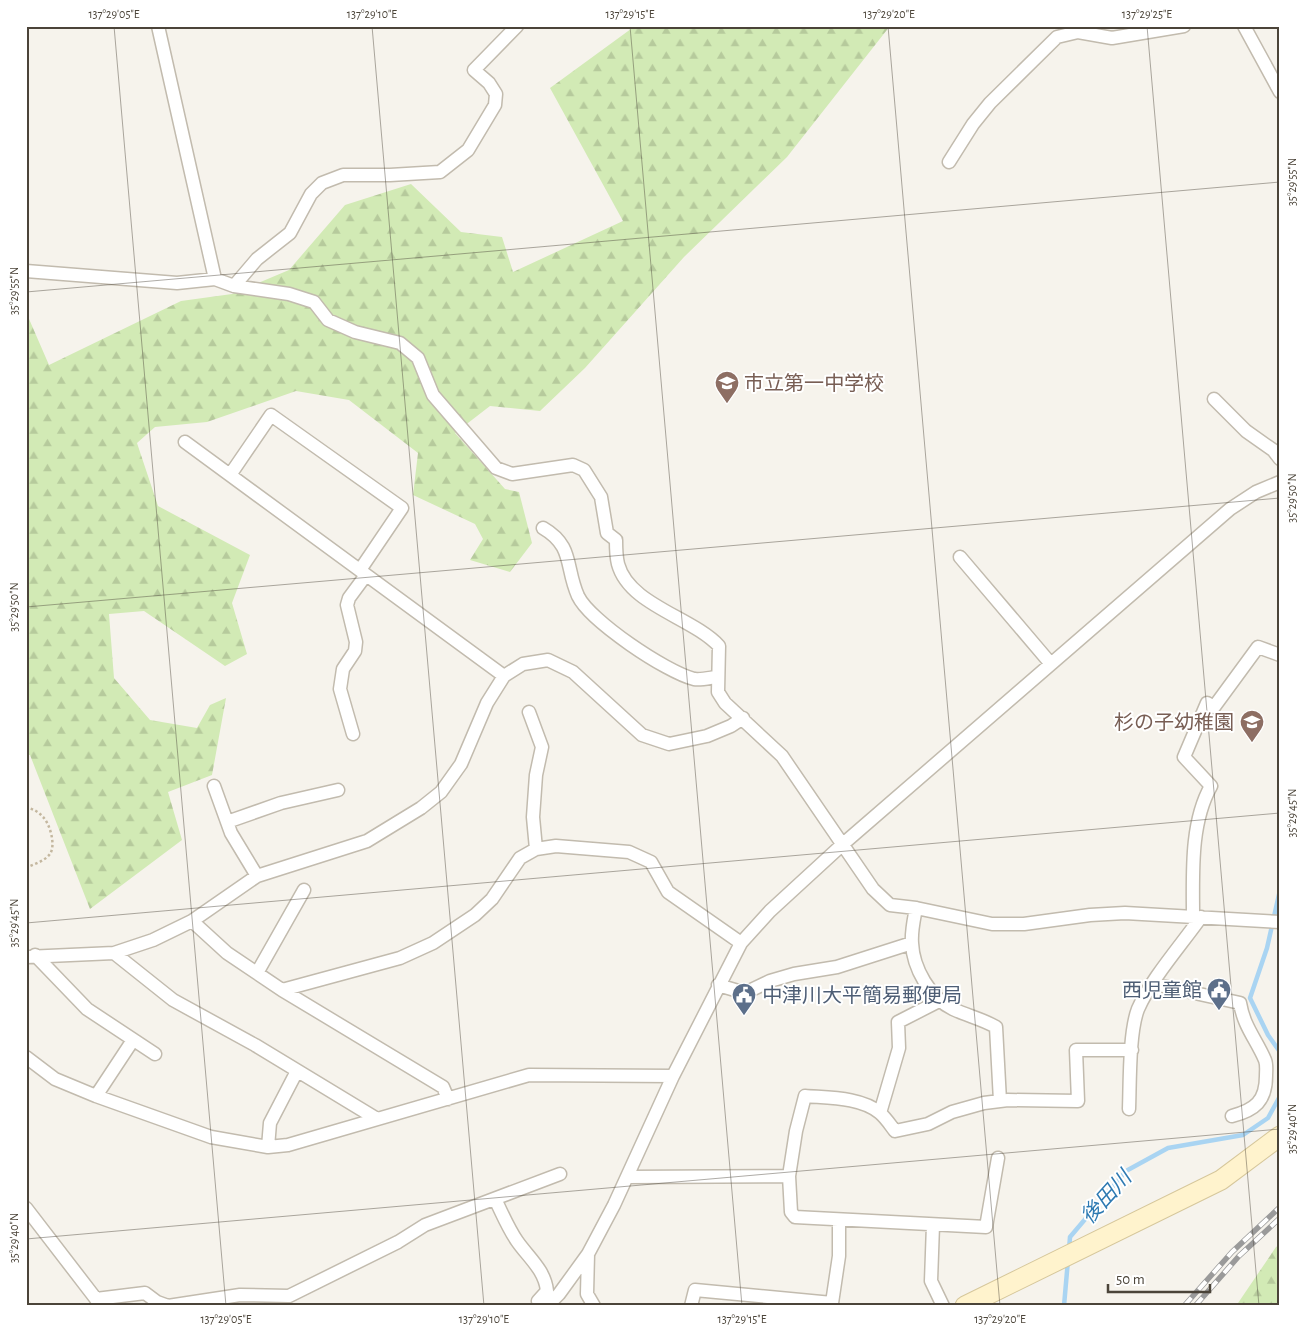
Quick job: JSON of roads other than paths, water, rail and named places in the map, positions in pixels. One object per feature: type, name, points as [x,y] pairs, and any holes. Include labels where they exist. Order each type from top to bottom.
[{"type":"street","points":[[158,26],[215,279]]},
{"type":"street","points":[[234,286],[257,259],[290,233],[311,194],[322,183],[343,175],[390,176],[440,172],[468,150],[495,105],[496,94],[489,83],[474,70],[518,26]]},
{"type":"street","points":[[949,162],[973,124],[990,103],[1057,37],[1078,32],[1112,38],[1184,26]]},
{"type":"street","points":[[1244,26],[1280,92]]},
{"type":"street","points":[[26,271],[177,283],[215,279],[234,286],[290,294],[314,302],[328,320],[355,332],[400,342],[418,358],[433,395],[496,468],[504,473],[520,474],[573,465],[584,470],[601,497],[607,533],[616,540],[617,562],[628,582],[646,599],[707,633],[719,646],[716,677],[718,692],[725,703],[782,756],[873,889],[890,905],[916,908],[992,924],[1024,924],[1090,915],[1197,916],[1280,922]]},
{"type":"street","points":[[1214,399],[1246,431],[1273,450],[1280,459]]},
{"type":"street","points":[[230,475],[271,415],[402,508],[363,572],[347,605],[356,642],[355,651],[342,669],[340,688],[353,734]]},
{"type":"street","points":[[185,442],[504,676]]},
{"type":"street","points":[[547,1306],[559,1294],[588,1254],[627,1177],[673,1076],[741,943],[770,911],[843,844],[1230,509],[1256,492],[1280,482]]},
{"type":"street","points":[[543,528],[556,535],[563,544],[578,595],[587,611],[608,630],[678,673],[696,679],[716,677]]},
{"type":"street","points":[[960,557],[1051,664]]},
{"type":"street","points":[[1130,1109],[1132,1050],[1138,1010],[1197,916],[1193,865],[1202,802],[1211,786],[1184,757],[1207,703],[1214,708],[1258,647],[1280,655]]},
{"type":"street","points":[[30,956],[68,957],[114,953],[153,940],[192,921],[257,876],[366,841],[441,792],[461,764],[487,703],[504,676],[523,664],[548,660],[573,672],[642,735],[669,744],[706,736],[731,726],[743,718]]},
{"type":"street","points":[[529,712],[542,747],[536,775],[533,817],[536,849]]},
{"type":"street","points":[[214,786],[231,833],[257,876]]},
{"type":"street","points":[[227,822],[281,803],[338,790]]},
{"type":"street","points":[[282,990],[400,958],[433,943],[475,915],[486,904],[520,858],[536,849],[556,846],[629,852],[644,858],[651,862],[668,892],[741,943]]},
{"type":"street","points":[[257,974],[304,890]]},
{"type":"street","points":[[916,908],[912,944],[919,974],[941,1000],[952,1009],[979,1017],[996,1026],[1000,1101]]},
{"type":"street","points":[[192,921],[227,953],[257,974],[443,1087],[448,1099]]},
{"type":"street","points":[[718,985],[745,993],[770,981],[794,974],[837,967],[912,944]]},
{"type":"street","points":[[114,953],[173,1000],[378,1119]]},
{"type":"street","points":[[30,956],[87,1009],[155,1054]]},
{"type":"street","points":[[1154,984],[1240,1003],[1243,1021],[1266,1062],[1266,1085],[1259,1104],[1248,1112],[1232,1116]]},
{"type":"street","points":[[880,1113],[899,1048],[898,1022],[941,1000]]},
{"type":"street","points":[[96,1096],[133,1040]]},
{"type":"street","points":[[998,1158],[986,1227],[795,1217],[791,1212],[789,1176],[796,1131],[805,1096],[842,1098],[870,1107],[880,1113],[895,1132],[928,1124],[952,1112],[984,1103],[1078,1100],[1076,1050],[1132,1050]]},
{"type":"street","points":[[26,1057],[55,1079],[96,1096],[211,1137],[268,1147],[288,1145],[529,1075],[673,1076]]},
{"type":"street","points":[[268,1147],[270,1124],[297,1071]]},
{"type":"street","points":[[965,1306],[1221,1180],[1280,1136]]},
{"type":"street","points":[[26,1208],[98,1302],[145,1294],[157,1302],[168,1306],[240,1295],[289,1296],[398,1242],[425,1225],[560,1174]]},
{"type":"street","points":[[627,1177],[789,1176]]},
{"type":"street","points":[[495,1199],[516,1240],[541,1271],[546,1281],[547,1291],[538,1301],[540,1306]]},
{"type":"street","points":[[691,1306],[695,1290],[832,1303],[839,1256],[839,1220]]},
{"type":"street","points":[[934,1225],[931,1281],[943,1306]]},
{"type":"street","points":[[588,1254],[587,1294],[594,1306]]},
{"type":"waterway","name":"後田川","points":[[1280,890],[1267,948],[1250,998],[1268,1035],[1280,1052]]},
{"type":"waterway","name":"後田川","points":[[1069,1250],[1070,1237],[1126,1171],[1168,1148],[1243,1135],[1268,1118],[1280,1096]]},
{"type":"waterway","name":"後田川","points":[[1064,1306],[1068,1260]]},
{"type":"railway","points":[[1184,1306],[1232,1252],[1280,1207]]},
{"type":"railway","points":[[1195,1306],[1239,1256],[1280,1218]]},
{"type":"place","name":"市立第一中学校","points":[[727,404]]},
{"type":"place","name":"杉の子幼稚園","points":[[1252,743]]},
{"type":"place","name":"西児童館","points":[[1219,1011]]},
{"type":"place","name":"中津川大平簡易郵便局","points":[[744,1016]]}]
